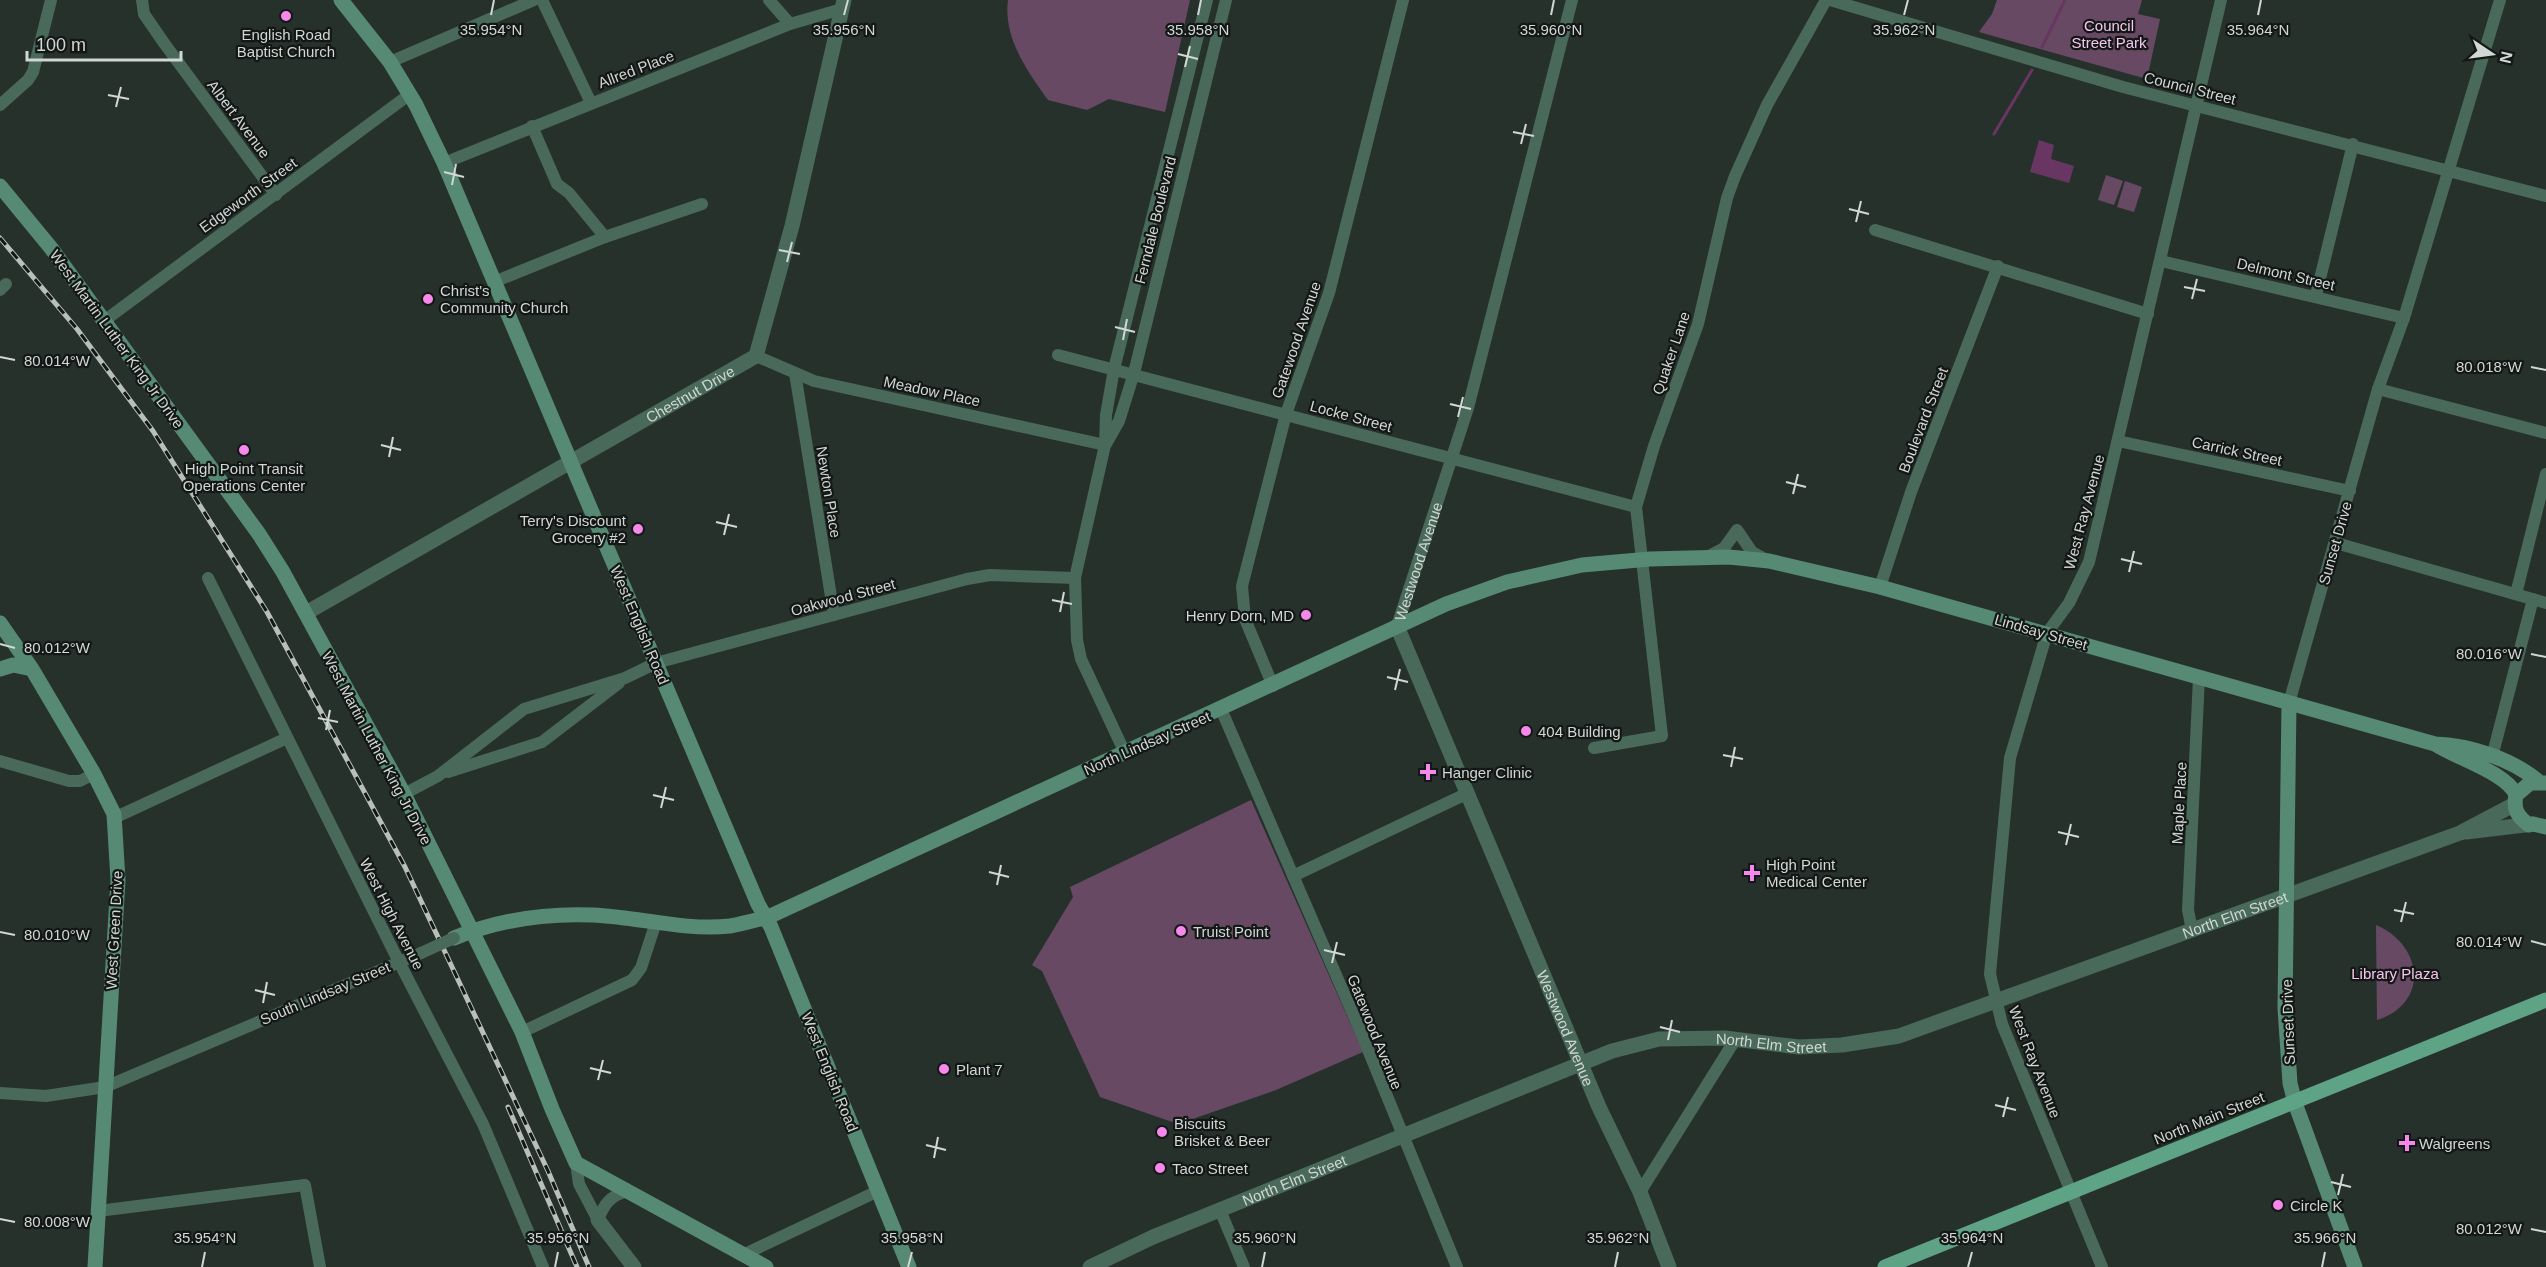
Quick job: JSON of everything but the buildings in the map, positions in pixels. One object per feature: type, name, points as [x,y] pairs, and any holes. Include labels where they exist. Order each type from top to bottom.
[{"type":"main road","name":"West English Road","points":[[341,0],[390,62],[410,94],[444,164],[496,281],[766,918],[909,1267]]},
{"type":"main road","name":"West Martin Luther King Jr Drive","points":[[0,186],[51,248],[259,534],[306,613],[404,794],[522,1032],[576,1163]]},
{"type":"main road","name":"Lindsay Street","points":[[1640,560],[1703,558],[1769,561],[1880,587],[2435,744],[2456,744],[2492,757],[2542,782]]},
{"type":"main road","name":"North Lindsay Street","points":[[656,922],[696,927],[730,926],[766,918],[1273,686],[1455,600],[1507,582],[1582,566],[1640,560]]},
{"type":"main road","name":"West Green Drive","points":[[0,623],[32,669],[94,774],[114,818],[118,880],[95,1267]]},
{"type":"main road","points":[[0,669],[13,665],[32,669]]},
{"type":"main road","name":"Sunset Drive","points":[[2289,703],[2289,896],[2285,1008],[2290,1083],[2295,1103],[2355,1267]]},
{"type":"main road","name":"Lindsay Street","points":[[2435,744],[2451,755],[2504,780],[2513,787],[2520,818],[2536,825]]},
{"type":"main road","points":[[2515,800],[2530,783],[2542,782]]},
{"type":"main road","name":"South Lindsay Street","points":[[454,938],[513,921],[562,915],[616,916],[656,922]]},
{"type":"main road","name":"North Main Street","points":[[1885,1267],[2546,1000]]},
{"type":"main road","points":[[576,1163],[766,1267]]},
{"type":"street","points":[[0,105],[28,80],[33,72],[51,0]]},
{"type":"street","name":"Albert Avenue","points":[[142,0],[144,14],[276,195]]},
{"type":"street","points":[[390,62],[534,0]]},
{"type":"street","points":[[542,0],[591,103]]},
{"type":"street","points":[[769,0],[790,24]]},
{"type":"street","name":"Ferndale Boulevard","points":[[1125,753],[1081,659],[1077,640],[1075,578],[1105,445],[1106,415],[1114,369],[1207,0]]},
{"type":"street","name":"Ferndale Boulevard","points":[[1105,445],[1119,421],[1134,373],[1226,0]]},
{"type":"street","name":"Gatewood Avenue","points":[[1273,686],[1245,619],[1241,593],[1286,414],[1329,293],[1403,0]]},
{"type":"street","name":"Westwood Avenue","points":[[1572,0],[1504,275],[1452,459],[1397,626],[1581,1063],[1640,1192],[1669,1267]]},
{"type":"street","name":"Council Street","points":[[1828,0],[2123,87],[2353,144],[2546,196]]},
{"type":"street","name":"Quaker Lane","points":[[1594,748],[1662,736],[1640,560],[1636,507],[1654,446],[1698,324],[1735,176],[1767,105],[1828,0]]},
{"type":"street","name":"West Ray Avenue","points":[[2102,1267],[2002,1024],[1990,974],[2010,758],[2047,633],[2069,603],[2089,562],[2221,0]]},
{"type":"street","name":"Sunset Drive","points":[[2289,703],[2379,389],[2404,318],[2499,0]]},
{"type":"street","points":[[756,356],[795,215],[843,4]]},
{"type":"street","name":"Allred Place","points":[[444,164],[532,126],[843,4]]},
{"type":"street","name":"Edgeworth Street","points":[[104,321],[410,94]]},
{"type":"street","points":[[532,126],[556,184],[569,193],[605,237]]},
{"type":"street","points":[[2316,295],[2353,144]]},
{"type":"street","points":[[496,281],[605,237],[702,204]]},
{"type":"street","points":[[1875,230],[2148,314]]},
{"type":"street","name":"Delmont Street","points":[[2161,261],[2316,295],[2404,318]]},
{"type":"street","name":"Boulevard Street","points":[[1880,587],[1911,492],[1998,266]]},
{"type":"street","name":"Locke Street","points":[[1058,355],[1134,373],[1636,507]]},
{"type":"street","name":"Meadow Place","points":[[756,356],[814,381],[1105,445]]},
{"type":"street","name":"Chestnut Drive","points":[[306,613],[756,356]]},
{"type":"street","name":"Newton Place","points":[[795,373],[834,615]]},
{"type":"street","points":[[2379,389],[2546,433]]},
{"type":"street","name":"Carrick Street","points":[[2118,441],[2350,491]]},
{"type":"street","points":[[2516,594],[2546,474]]},
{"type":"street","points":[[1703,558],[1716,554],[1724,548],[1737,530],[1752,552],[1769,561]]},
{"type":"street","points":[[2336,543],[2546,603]]},
{"type":"street","name":"Oakwood Street","points":[[404,794],[438,776],[525,709],[625,678],[656,663],[990,574],[1075,578]]},
{"type":"street","name":"West High Avenue","points":[[208,578],[399,962],[483,1124],[543,1267]]},
{"type":"street","points":[[2492,757],[2533,599]]},
{"type":"street","name":"Maple Place","points":[[2192,930],[2188,910],[2199,677]]},
{"type":"street","name":"Oakwood Street","points":[[438,776],[542,742],[625,678]]},
{"type":"street","name":"Gatewood Avenue","points":[[1221,709],[1362,1035],[1401,1136],[1457,1267]]},
{"type":"street","points":[[114,818],[287,738]]},
{"type":"street","points":[[0,761],[69,781],[80,781],[94,774]]},
{"type":"street","points":[[1293,876],[1468,793]]},
{"type":"street","points":[[2460,833],[2515,800]]},
{"type":"street","points":[[2460,833],[2536,825]]},
{"type":"street","name":"North Elm Street","points":[[1090,1267],[1153,1237],[1612,1051],[1659,1039],[1695,1037],[1798,1047],[1866,1042],[1925,1028],[1996,1000],[2460,833]]},
{"type":"street","points":[[522,1032],[632,980],[641,968],[656,922]]},
{"type":"street","name":"South Lindsay Street","points":[[0,1093],[46,1095],[105,1087],[454,938]]},
{"type":"street","points":[[1640,1192],[1736,1040]]},
{"type":"street","points":[[576,1163],[579,1184],[598,1220],[634,1267]]},
{"type":"street","points":[[98,1211],[305,1185],[320,1267]]},
{"type":"street","points":[[598,1220],[604,1205],[614,1195],[627,1191]]},
{"type":"street","points":[[745,1254],[878,1191]]},
{"type":"street","points":[[1220,1210],[1244,1267]]},
{"type":"green space","points":[[1008,0],[1190,0],[1165,112],[1109,99],[1087,110],[1048,100],[1018,53],[1009,27]]},
{"type":"green space","name":"Council Street Park","points":[[1997,0],[2142,0],[2138,14],[2160,19],[2147,79],[1979,32],[1992,14]]},
{"type":"green space","points":[[2106,175],[2123,181],[2114,205],[2098,200]]},
{"type":"green space","points":[[2125,181],[2142,187],[2134,212],[2117,207]]},
{"type":"green space","name":"Truist Point","points":[[1251,800],[1363,1052],[1276,1090],[1178,1124],[1100,1097],[1042,971],[1032,965],[1073,897],[1070,887]]},
{"type":"green space","name":"Library Plaza","points":[[2376,925],[2392,934],[2403,946],[2411,959],[2414,974],[2412,988],[2406,1001],[2394,1012],[2377,1020]]},
{"type":"shaded area","points":[[2039,140],[2054,145],[2051,159],[2074,166],[2069,183],[2030,172]]},
{"type":"waterway","points":[[2042,47],[2065,0]]},
{"type":"waterway","points":[[1994,134],[2032,70]]},
{"type":"railway","points":[[0,238],[77,329],[153,431],[267,612],[405,867],[548,1171],[589,1267]]},
{"type":"railway","points":[[508,1107],[577,1267]]},
{"type":"place","name":"English Road Baptist Church","points":[[286,16]]},
{"type":"place","name":"Christ's Community Church","points":[[428,299]]},
{"type":"place","name":"High Point Transit Operations Center","points":[[244,450]]},
{"type":"place","name":"Terry's Discount Grocery #2","points":[[638,529]]},
{"type":"place","name":"Henry Dorn, MD","points":[[1306,615]]},
{"type":"place","name":"404 Building","points":[[1526,731]]},
{"type":"place","name":"Hanger Clinic","points":[[1428,772]]},
{"type":"place","name":"High Point Medical Center","points":[[1752,873]]},
{"type":"place","name":"Truist Point","points":[[1181,931]]},
{"type":"place","name":"Plant 7","points":[[944,1069]]},
{"type":"place","name":"Biscuits Brisket & Beer","points":[[1162,1132]]},
{"type":"place","name":"Walgreens","points":[[2407,1143]]},
{"type":"place","name":"Taco Street","points":[[1160,1168]]},
{"type":"place","name":"Circle K","points":[[2278,1205]]}]
